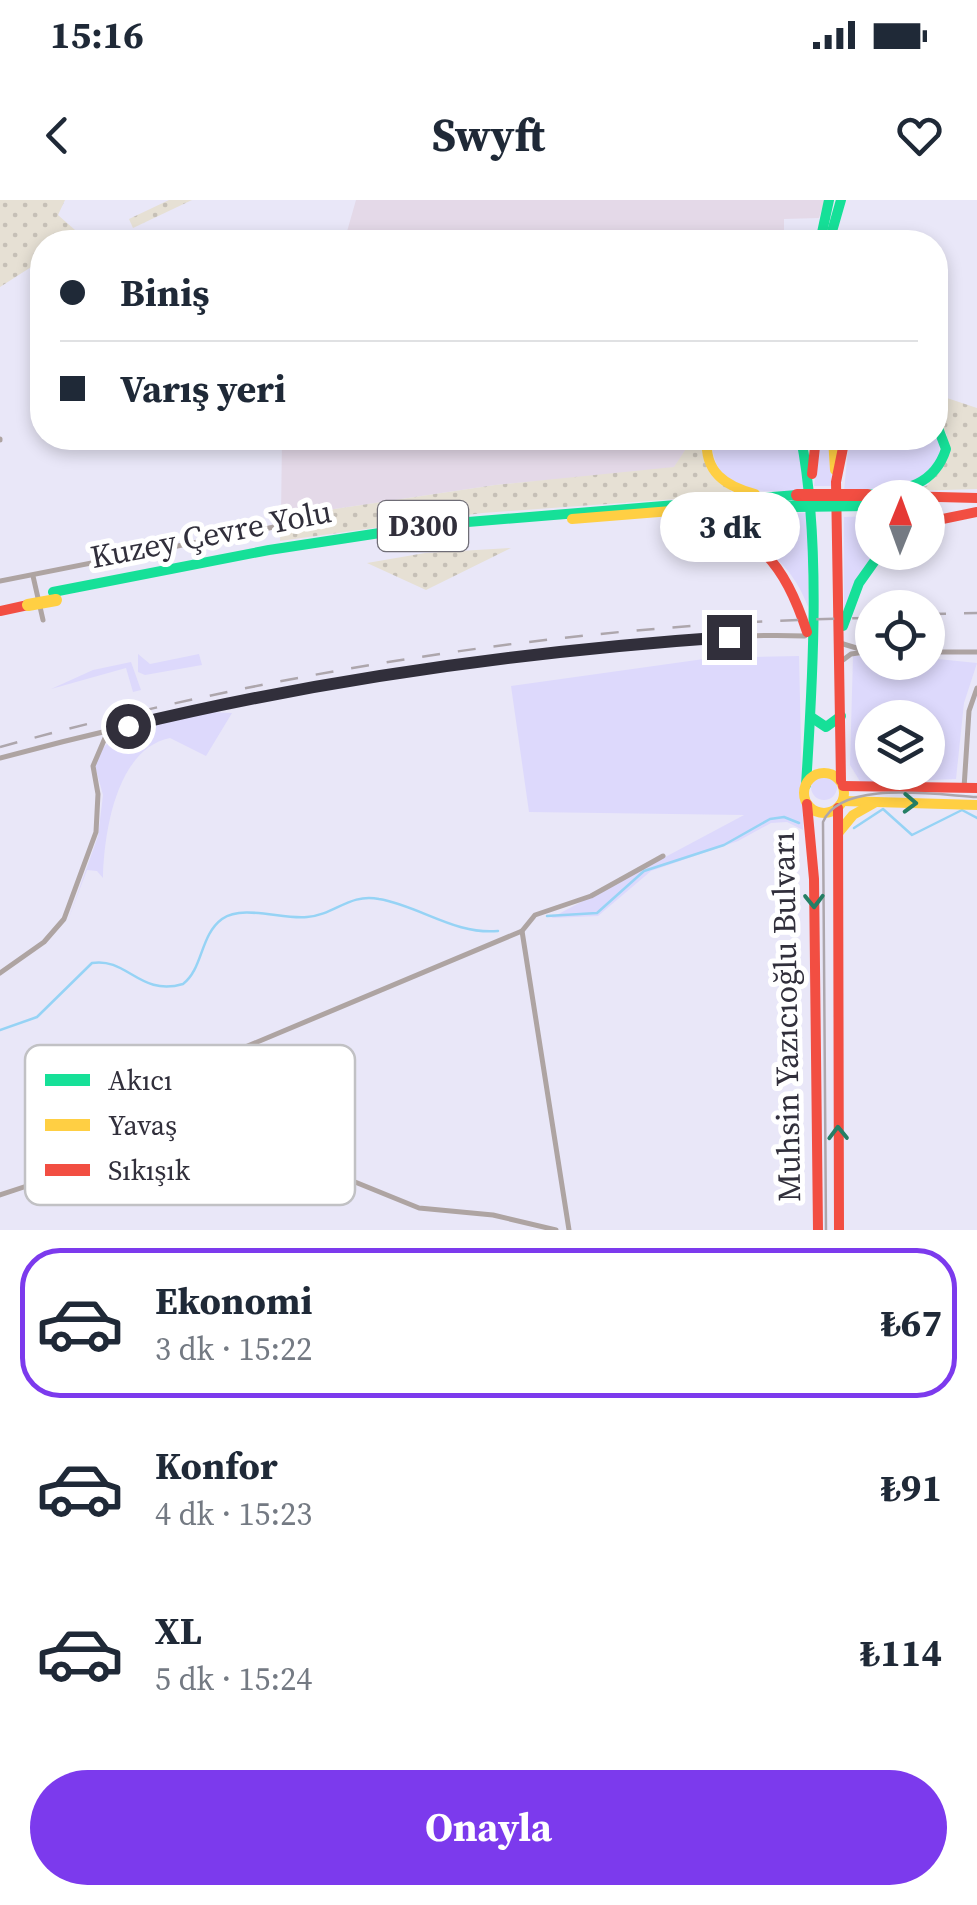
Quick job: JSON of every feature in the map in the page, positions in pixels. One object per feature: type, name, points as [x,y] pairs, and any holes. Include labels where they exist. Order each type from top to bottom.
[{"type":"main road","points":[[823,230],[829,200]]},
{"type":"main road","points":[[832,230],[840,200]]},
{"type":"main road","points":[[708,450],[710,467],[726,485],[796,501]]},
{"type":"main road","points":[[803,450],[810,485]]},
{"type":"main road","points":[[810,485],[814,450]]},
{"type":"main road","points":[[835,450],[836,482]]},
{"type":"main road","points":[[836,482],[842,450]]},
{"type":"main road","points":[[927,480],[946,450]]},
{"type":"main road","name":"Muhsin Yazıcıoğlu Bulvarı","points":[[836,482],[841,716],[835,892],[838,1230]]},
{"type":"main road","name":"Muhsin Yazıcıoğlu Bulvarı","points":[[810,485],[811,718],[806,785],[814,878],[818,1230]]},
{"type":"main road","name":"D300","points":[[945,499],[977,498]]},
{"type":"main road","name":"D300","points":[[796,501],[855,501]]},
{"type":"main road","name":"Kuzey Çevre Yolu","points":[[54,596],[356,543],[580,518],[796,501]]},
{"type":"main road","name":"Kuzey Çevre Yolu","points":[[54,596],[279,547],[388,531],[596,508],[796,501]]},
{"type":"main road","points":[[945,507],[977,509]]},
{"type":"main road","points":[[945,517],[977,509]]},
{"type":"main road","points":[[580,518],[688,517],[738,532],[761,547],[786,574],[798,596],[810,643]]},
{"type":"main road","points":[[811,549],[817,540],[826,537],[838,548]]},
{"type":"main road","points":[[839,643],[859,583],[868,570]]},
{"type":"main road","name":"D300","points":[[0,611],[54,596]]},
{"type":"main road","name":"D300","points":[[0,603],[27,602]]},
{"type":"main road","points":[[811,718],[826,727],[841,716]]},
{"type":"main road","points":[[806,785],[824,772],[841,794],[876,802],[977,805]]},
{"type":"main road","points":[[807,804],[820,812],[841,794],[970,788]]},
{"type":"main road","points":[[839,832],[853,815],[876,802]]},
{"type":"street","points":[[2,580],[274,526]]},
{"type":"street","points":[[33,576],[43,620]]},
{"type":"street","points":[[0,758],[291,691],[464,663],[696,640],[810,643]]},
{"type":"street","points":[[839,643],[855,647]]},
{"type":"street","points":[[945,652],[977,652]]},
{"type":"street","points":[[840,666],[845,657],[855,654]]},
{"type":"street","points":[[970,788],[977,688]]},
{"type":"street","points":[[0,972],[44,942],[64,919],[96,832],[98,794],[93,766],[108,732]]},
{"type":"street","points":[[250,1045],[522,931],[535,915],[591,896],[663,856]]},
{"type":"street","points":[[522,931],[568,1230]]},
{"type":"street","points":[[355,1182],[418,1208],[492,1214],[556,1230]]},
{"type":"street","points":[[0,1195],[25,1187]]},
{"type":"shaded area","points":[[356,200],[825,200],[819,218],[784,219],[784,230],[347,230]]},
{"type":"shaded area","points":[[282,450],[686,450],[675,467],[653,471],[495,485],[281,517]]},
{"type":"shaded area","points":[[713,450],[800,450],[806,491],[742,487],[721,472]]},
{"type":"shaded area","points":[[819,450],[830,450],[832,486],[814,486]]},
{"type":"shaded area","points":[[848,450],[939,450],[939,465],[917,480],[855,480],[855,490],[844,491]]},
{"type":"shaded area","points":[[808,513],[808,607],[781,563],[756,542],[711,515]]},
{"type":"shaded area","points":[[844,517],[855,517],[855,570],[864,570],[844,610]]},
{"type":"shaded area","points":[[138,654],[150,664],[199,654],[202,665],[145,675],[138,672]]},
{"type":"shaded area","points":[[799,656],[803,830],[787,822],[771,823],[738,841],[651,871],[598,916],[551,918],[744,815],[529,812],[511,686],[711,658]]},
{"type":"shaded area","points":[[853,656],[855,680],[945,680],[945,660],[977,663],[964,703],[956,779],[945,779],[945,700],[855,700],[855,773],[850,765]]},
{"type":"shaded area","points":[[131,662],[141,690],[133,692],[126,668],[51,689],[93,670]]},
{"type":"shaded area","points":[[209,712],[232,713],[206,756],[170,738],[152,745],[125,775],[110,817],[103,878],[97,871],[87,870],[67,923],[98,836],[103,795],[95,766],[100,751],[117,734]]},
{"type":"shaded area","points":[[824,774],[833,778],[837,787],[833,796],[824,800],[815,796],[811,787],[815,778]]},
{"type":"sand","points":[[0,200],[65,200],[58,215],[75,230],[30,230],[30,268],[0,287]]},
{"type":"sand","points":[[169,200],[192,200],[133,228],[129,219]]},
{"type":"sand","points":[[948,398],[977,408],[977,489],[945,490],[945,480],[930,480],[941,450],[948,450]]},
{"type":"sand","points":[[685,450],[709,450],[733,495],[482,513],[280,541],[281,517],[495,485],[674,467]]},
{"type":"sand","points":[[511,548],[426,590],[367,563],[425,553]]},
{"type":"waterway","points":[[854,828],[883,809],[912,835],[962,810],[977,818]]},
{"type":"waterway","points":[[547,916],[597,913],[644,871],[724,845],[770,819],[784,817],[799,823]]},
{"type":"waterway","points":[[0,1030],[37,1017],[92,963],[115,966],[156,985],[183,984],[190,978],[215,926],[222,919],[241,913],[307,917],[368,898],[467,929],[498,931]]},
{"type":"tram line","points":[[826,1230],[823,822],[833,808],[869,795],[977,797]]},
{"type":"railway","points":[[945,614],[977,613]]},
{"type":"railway","points":[[0,747],[213,695],[432,655],[653,629],[855,619]]},
{"type":"traffic: fast","points":[[823,230],[829,200]]},
{"type":"traffic: fast","points":[[832,230],[841,200]]},
{"type":"traffic: fast","points":[[803,450],[813,565],[806,785]]},
{"type":"traffic: fast","points":[[923,480],[934,472],[946,450]]},
{"type":"traffic: fast","points":[[53,592],[269,550],[432,525],[797,495]]},
{"type":"traffic: fast","points":[[795,506],[855,505]]},
{"type":"traffic: fast","points":[[741,507],[795,506]]},
{"type":"traffic: fast","points":[[843,626],[859,583],[868,570]]},
{"type":"traffic: fast","points":[[811,717],[826,727],[841,716]]},
{"type":"traffic: slow","points":[[707,450],[719,476],[734,487],[755,494]]},
{"type":"traffic: slow","points":[[834,450],[835,470]]},
{"type":"traffic: slow","points":[[572,519],[696,509]]},
{"type":"traffic: slow","points":[[28,605],[56,600]]},
{"type":"traffic: slow","points":[[824,773],[838,779],[844,793],[838,807],[824,813],[810,807],[804,793],[810,779],[824,773]]},
{"type":"traffic: slow","points":[[843,801],[977,805]]},
{"type":"traffic: slow","points":[[839,832],[853,815],[876,802]]},
{"type":"traffic: jam","points":[[812,474],[815,450]]},
{"type":"traffic: jam","points":[[841,781],[836,482],[843,450]]},
{"type":"traffic: jam","points":[[797,495],[855,495]]},
{"type":"traffic: jam","points":[[945,497],[977,498]]},
{"type":"traffic: jam","points":[[945,519],[977,512]]},
{"type":"traffic: jam","points":[[682,516],[730,529],[764,553],[788,586],[807,632]]},
{"type":"traffic: jam","points":[[0,611],[28,605]]},
{"type":"traffic: jam","points":[[843,786],[977,788]]},
{"type":"traffic: jam","points":[[807,804],[814,879],[818,1230]]},
{"type":"traffic: jam","points":[[838,808],[839,1230]]},
{"type":"route","points":[[128,726],[291,691],[428,668],[729,637]]}]
